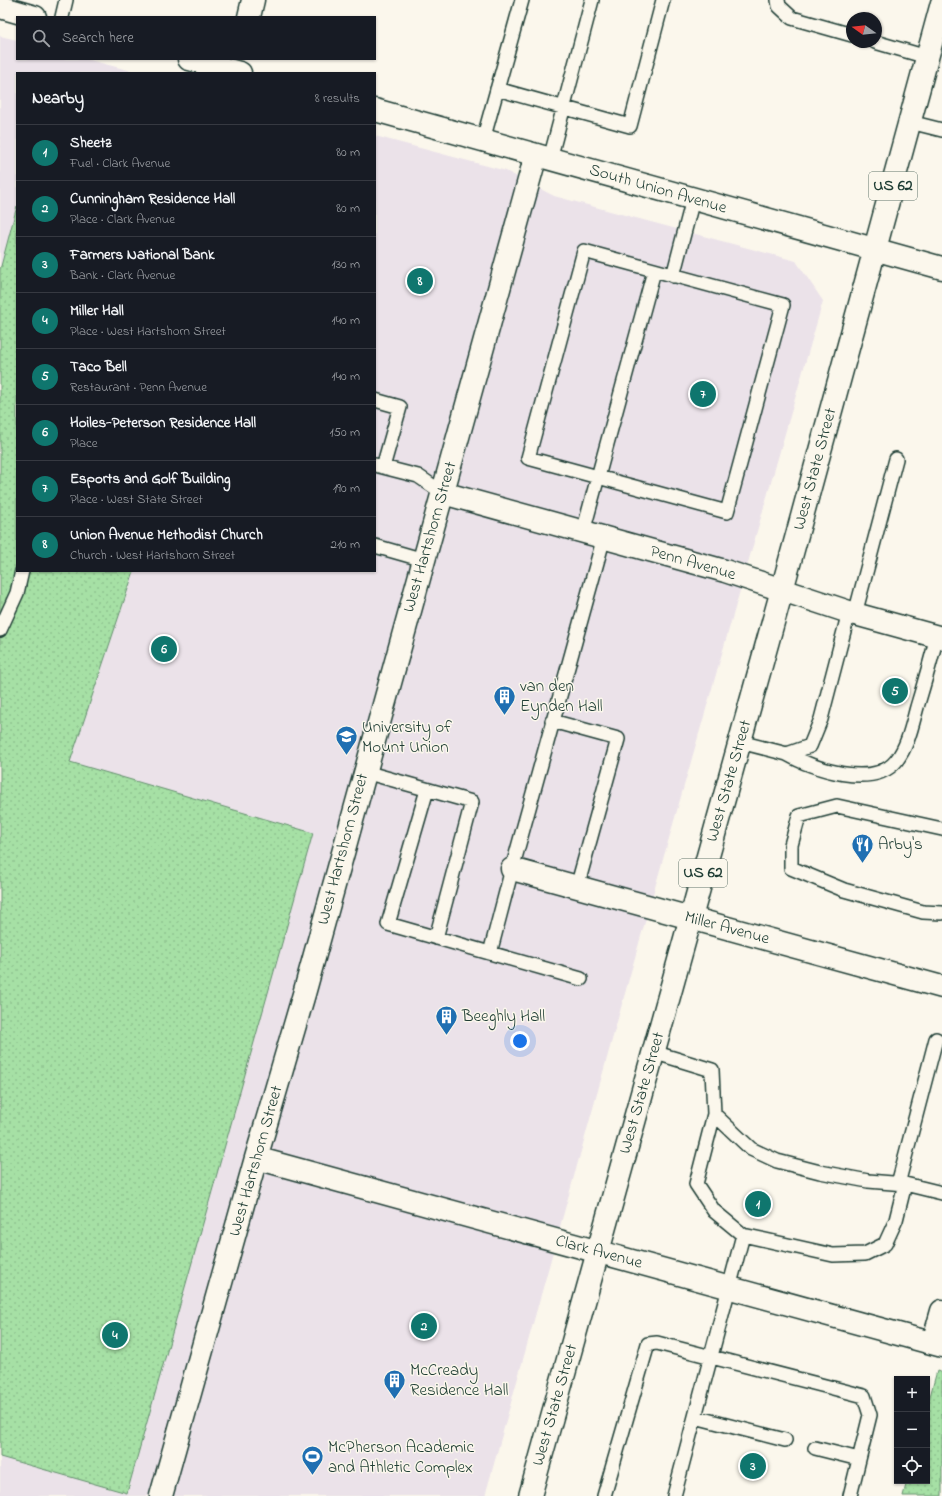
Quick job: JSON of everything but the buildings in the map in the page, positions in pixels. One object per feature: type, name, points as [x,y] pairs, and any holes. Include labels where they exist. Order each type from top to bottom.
[{"type":"main road","points":[[249,16],[253,0]]},
{"type":"main road","name":"US 62","points":[[876,250],[942,3]]},
{"type":"main road","points":[[0,7],[32,16]]},
{"type":"main road","points":[[193,60],[237,68]]},
{"type":"main road","name":"South Union Avenue","points":[[376,110],[942,268]]},
{"type":"main road","name":"West Hartshorn Street","points":[[161,1496],[256,1158],[304,994],[443,493],[543,157]]},
{"type":"main road","name":"West State Street","points":[[530,1496],[876,250]]},
{"type":"main road","name":"Penn Avenue","points":[[443,493],[725,571],[852,613],[940,637]]},
{"type":"main road","name":"Miller Avenue","points":[[512,869],[942,987]]},
{"type":"main road","name":"Clark Avenue","points":[[256,1158],[937,1344]]},
{"type":"main road","points":[[937,1344],[942,1311]]},
{"type":"lane","points":[[62,16],[66,0]]},
{"type":"lane","points":[[483,140],[522,0]]},
{"type":"lane","points":[[543,157],[563,108],[592,0]]},
{"type":"lane","points":[[497,89],[630,126],[662,0]]},
{"type":"lane","points":[[778,0],[779,6],[792,18],[846,33]]},
{"type":"lane","points":[[882,44],[928,57]]},
{"type":"lane","points":[[910,122],[942,130]]},
{"type":"lane","points":[[673,276],[692,199]]},
{"type":"lane","points":[[584,252],[673,276],[783,305],[727,512],[528,458],[584,252]]},
{"type":"lane","points":[[490,953],[552,721],[594,534],[598,477],[654,271]]},
{"type":"lane","points":[[376,400],[400,407],[379,466],[418,476],[443,493]]},
{"type":"lane","points":[[787,754],[810,746],[821,719],[896,459]]},
{"type":"lane","points":[[376,546],[424,560]]},
{"type":"lane","points":[[0,630],[17,593],[22,572]]},
{"type":"lane","points":[[740,742],[787,754],[800,762],[850,776],[875,775],[895,762],[906,743],[940,637]]},
{"type":"lane","points":[[552,721],[618,739],[577,887]]},
{"type":"lane","points":[[365,772],[472,802],[436,938]]},
{"type":"lane","points":[[427,790],[388,924],[581,979]]},
{"type":"lane","points":[[942,829],[837,806],[799,816],[791,845],[791,868],[844,890],[923,912],[942,913]]},
{"type":"lane","points":[[653,1052],[712,1070],[714,1114],[696,1184],[714,1211],[743,1235],[833,1255],[865,1254],[885,1244],[896,1220],[901,1184],[936,1039]]},
{"type":"lane","points":[[714,1114],[751,1150],[777,1161],[820,1172],[901,1184],[942,1193]]},
{"type":"lane","points":[[674,1496],[743,1235]]},
{"type":"lane","points":[[604,1496],[648,1344],[657,1343],[864,1396],[870,1415],[850,1496]]},
{"type":"lane","points":[[695,1417],[785,1440]]},
{"type":"lane","points":[[815,1448],[859,1459]]},
{"type":"shaded area","name":"University of Mount Union","points":[[0,36],[16,40],[16,60],[90,60],[135,72],[16,72],[16,572],[376,572],[376,136],[506,171],[554,196],[796,261],[823,301],[639,943],[485,1496],[0,1496]]},
{"type":"green space","points":[[16,210],[16,572],[134,572],[70,762],[313,833],[127,1493],[0,1457],[0,270]]},
{"type":"green space","points":[[937,1371],[942,1373],[942,1496],[903,1496],[906,1484],[930,1484],[930,1396]]},
{"type":"place","name":"Union Avenue Methodist Church","points":[[420,281]]},
{"type":"place","name":"Esports and Golf Building","points":[[703,394]]},
{"type":"place","name":"Hoiles-Peterson Residence Hall","points":[[164,649]]},
{"type":"place","name":"Taco Bell","points":[[895,691]]},
{"type":"place","name":"van den Eynden Hall","points":[[504,716]]},
{"type":"place","name":"University of Mount Union","points":[[346,756]]},
{"type":"place","name":"Arby's","points":[[863,864]]},
{"type":"place","name":"Beeghly Hall","points":[[446,1036]]},
{"type":"place","name":"Sheetz","points":[[758,1204]]},
{"type":"place","name":"Cunningham Residence Hall","points":[[424,1326]]},
{"type":"place","name":"Miller Hall","points":[[115,1335]]},
{"type":"place","name":"McCready Residence Hall","points":[[394,1400]]},
{"type":"place","name":"Farmers National Bank","points":[[753,1466]]},
{"type":"place","name":"McPherson Academic and Athletic Complex","points":[[312,1476]]}]
